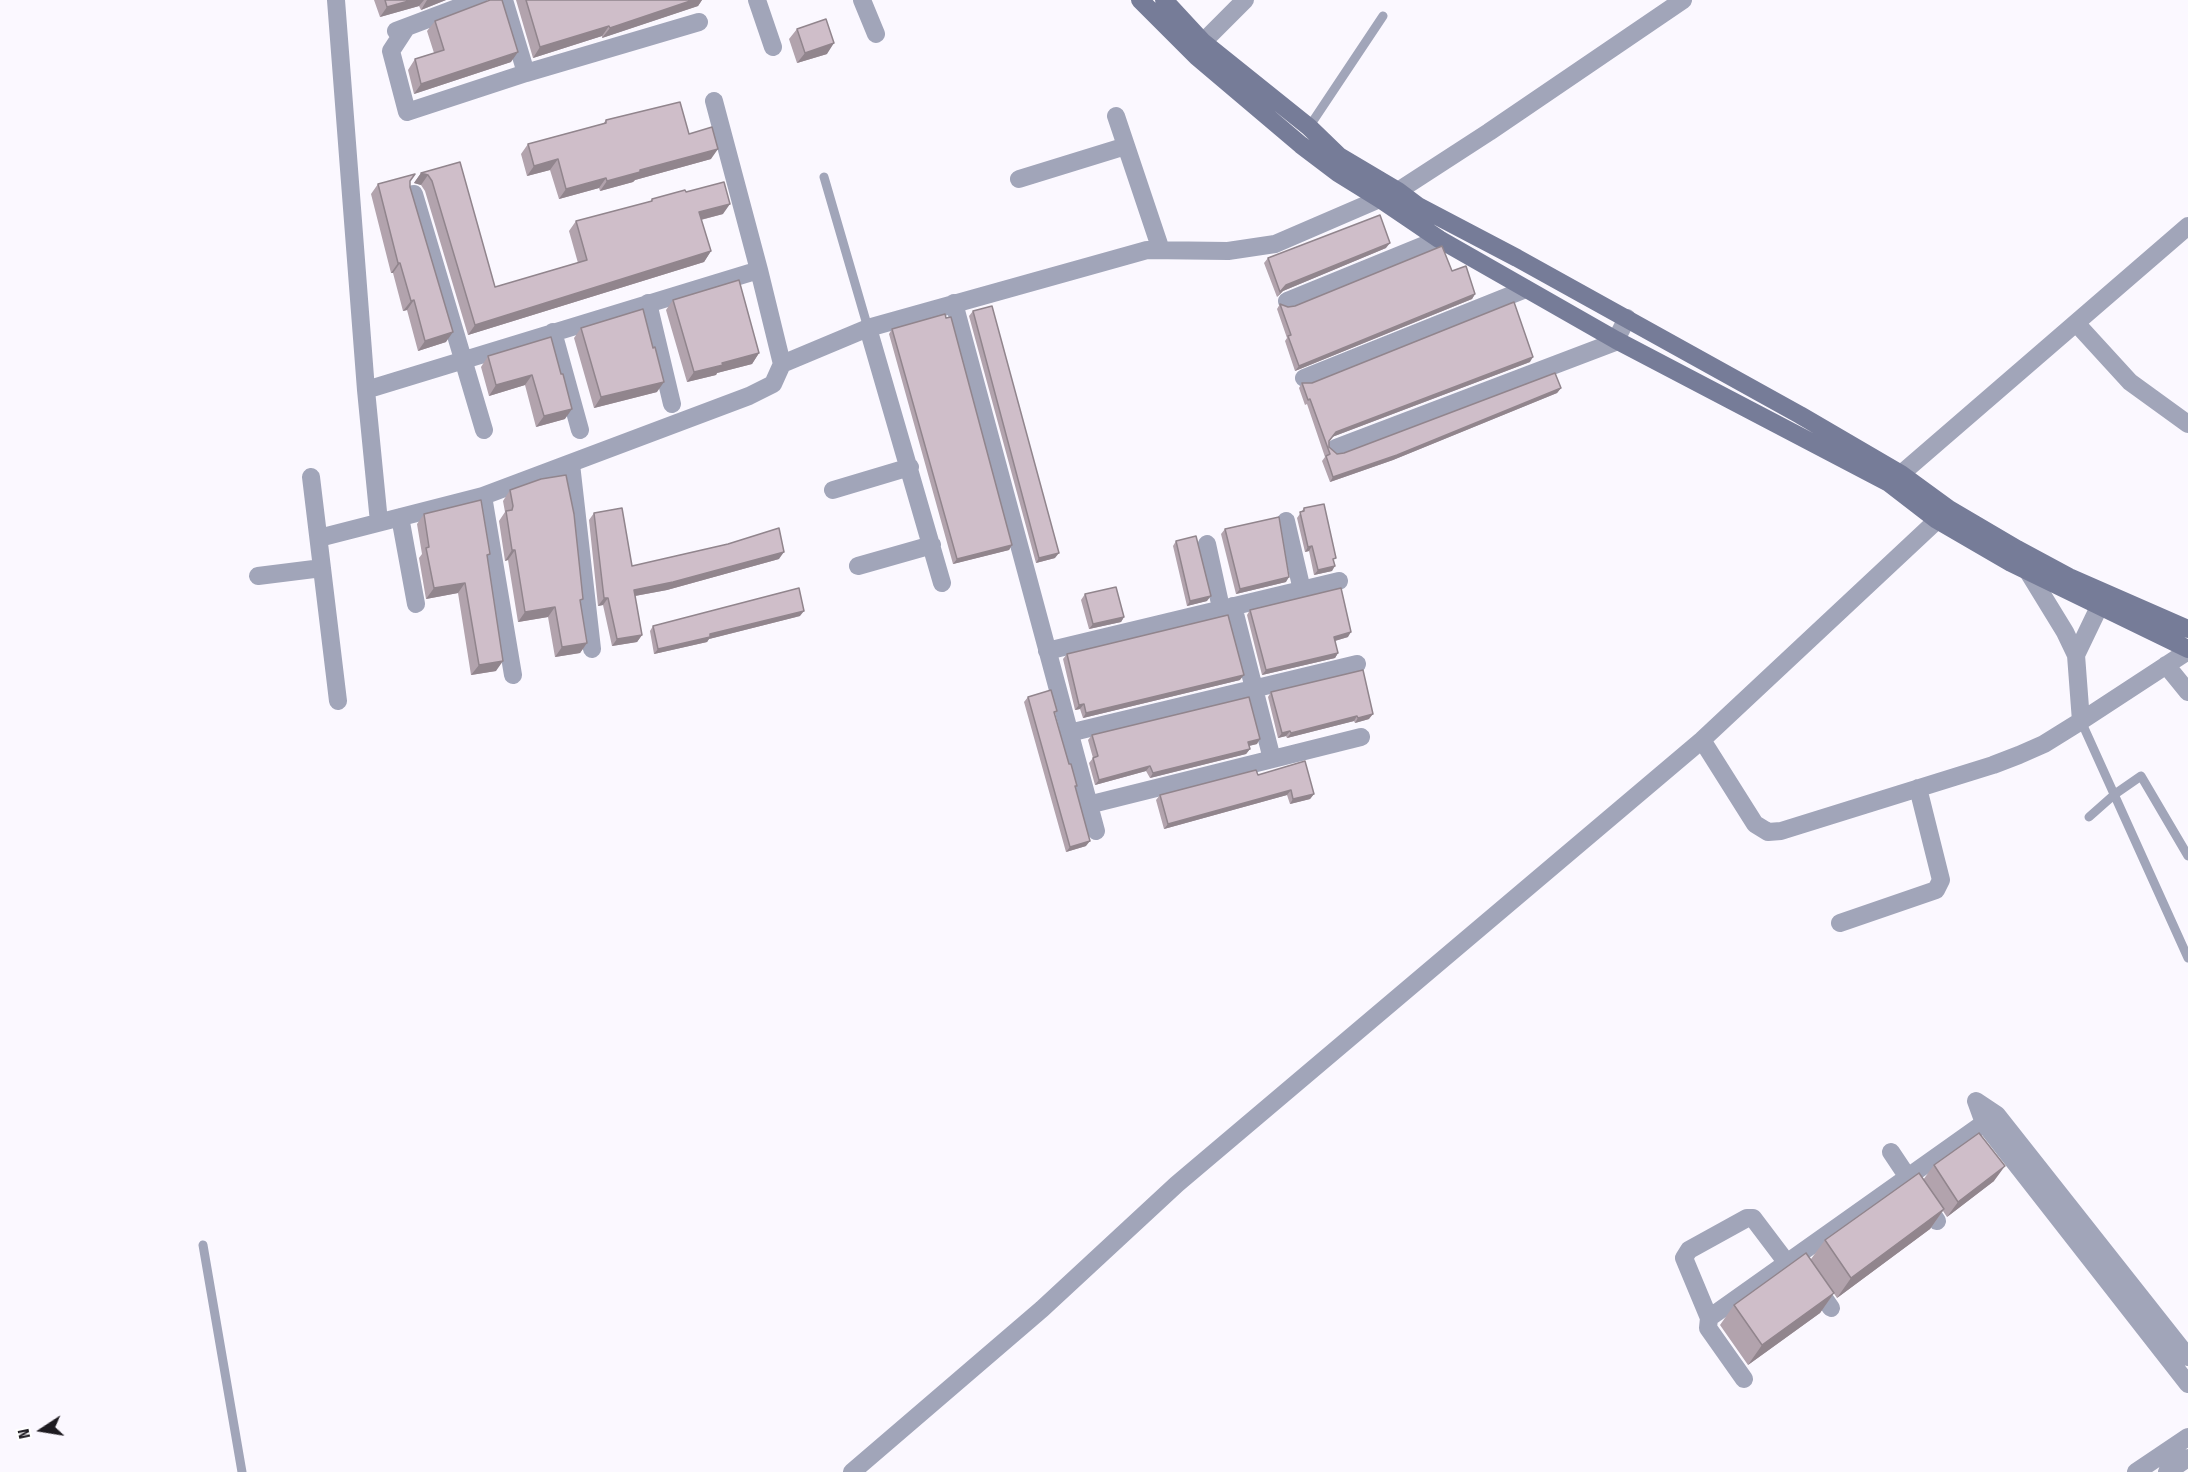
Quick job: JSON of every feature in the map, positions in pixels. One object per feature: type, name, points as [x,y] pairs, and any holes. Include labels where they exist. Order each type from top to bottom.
[{"type":"street","points":[[336,0],[376,523]]},
{"type":"street","points":[[478,0],[397,31],[391,51],[407,112],[699,22]]},
{"type":"street","points":[[504,0],[526,74]]},
{"type":"street","points":[[757,0],[774,47]]},
{"type":"street","points":[[862,0],[876,34]]},
{"type":"street","points":[[1140,0],[1197,57],[1301,145],[1338,173],[1439,239],[1616,340],[1889,483],[1943,514],[2069,577],[2188,629]]},
{"type":"street","points":[[1164,0],[1203,42],[1309,127],[1339,156],[1447,223],[1628,318],[1901,474],[1943,514],[1984,548],[2188,650],[2044,744],[2019,755],[1781,831],[1768,832],[1755,824],[1702,740]]},
{"type":"street","points":[[1203,42],[1245,0]]},
{"type":"street","points":[[782,363],[868,328],[1147,250],[1228,251],[1275,244],[1398,191],[1683,0]]},
{"type":"street","points":[[319,538],[483,496],[749,396],[773,384],[782,363],[714,101]]},
{"type":"street","points":[[1116,117],[1161,250]]},
{"type":"street","points":[[1019,179],[1126,146]]},
{"type":"street","points":[[414,194],[484,430]]},
{"type":"street","points":[[1901,474],[2080,328],[2188,226]]},
{"type":"street","points":[[1287,302],[1439,239]]},
{"type":"street","points":[[366,390],[759,270]]},
{"type":"street","points":[[1304,378],[1526,289]]},
{"type":"street","points":[[648,303],[672,404]]},
{"type":"street","points":[[954,303],[1096,831]]},
{"type":"street","points":[[1336,448],[1601,348],[1616,340],[1628,318]]},
{"type":"street","points":[[868,328],[942,584]]},
{"type":"street","points":[[2080,328],[2130,382],[2188,424]]},
{"type":"street","points":[[553,332],[580,430]]},
{"type":"street","points":[[571,464],[592,649]]},
{"type":"street","points":[[833,490],[910,467]]},
{"type":"street","points":[[311,477],[338,701]]},
{"type":"street","points":[[483,496],[513,675]]},
{"type":"street","points":[[852,1472],[1042,1308],[1177,1184],[1702,740],[1943,514]]},
{"type":"street","points":[[400,517],[416,604]]},
{"type":"street","points":[[1286,521],[1302,590]]},
{"type":"street","points":[[1207,544],[1254,689],[1272,759]]},
{"type":"street","points":[[858,566],[932,545]]},
{"type":"street","points":[[258,576],[322,568]]},
{"type":"street","points":[[2027,570],[2065,632],[2076,655],[2080,721]]},
{"type":"street","points":[[1047,651],[1339,581]]},
{"type":"street","points":[[2076,655],[2100,605]]},
{"type":"street","points":[[1069,733],[1357,664]]},
{"type":"street","points":[[2166,665],[2188,692]]},
{"type":"street","points":[[1088,805],[1361,737]]},
{"type":"street","points":[[1840,924],[1936,890],[1941,880],[1918,788]]},
{"type":"street","points":[[2188,1357],[1997,1115],[1976,1101],[1984,1123],[2188,1384]]},
{"type":"street","points":[[1708,1318],[1984,1123]]},
{"type":"street","points":[[1891,1152],[1937,1221]]},
{"type":"street","points":[[1744,1379],[1708,1328],[1708,1318],[1684,1258],[1689,1250],[1747,1218],[1754,1218],[1831,1308]]},
{"type":"street","points":[[2136,1472],[2188,1437]]},
{"type":"street","points":[[2167,1472],[2188,1458]]},
{"type":"lane","points":[[1309,127],[1383,16]]},
{"type":"lane","points":[[824,177],[868,328]]},
{"type":"lane","points":[[2080,721],[2188,958]]},
{"type":"lane","points":[[2089,817],[2115,794],[2141,776],[2188,856]]},
{"type":"lane","points":[[203,1245],[242,1472]]},
{"type":"building","points":[[385,0],[412,0],[387,7]]},
{"type":"building","points":[[490,0],[502,0],[518,52],[421,84],[415,59],[444,50],[435,21]]},
{"type":"building","points":[[526,0],[693,0],[610,28],[609,26],[540,47]]},
{"type":"building","points":[[826,19],[834,43],[805,53],[797,29]]},
{"type":"building","points":[[680,102],[689,134],[712,127],[718,149],[607,181],[606,178],[566,189],[558,159],[534,166],[528,144],[606,123],[606,120]]},
{"type":"building","points":[[460,162],[495,287],[587,260],[576,221],[685,190],[686,192],[724,182],[730,204],[699,212],[711,251],[475,325],[432,181],[428,175],[421,173]]},
{"type":"building","points":[[415,174],[410,181],[410,187],[453,332],[425,341],[414,300],[411,301],[400,263],[398,263],[378,184]]},
{"type":"building","points":[[1380,215],[1390,243],[1286,285],[1280,292],[1268,258]]},
{"type":"building","points":[[1442,246],[1452,271],[1466,266],[1475,294],[1299,366],[1280,304],[1288,307],[1295,306]]},
{"type":"building","points":[[739,280],[759,353],[694,372],[673,300]]},
{"type":"building","points":[[1514,302],[1533,357],[1336,432],[1329,441],[1329,447],[1337,454],[1344,453],[1555,373],[1561,388],[1397,455],[1333,477],[1326,456],[1330,454],[1302,383],[1312,383]]},
{"type":"building","points":[[992,306],[1059,553],[1039,558],[973,311]]},
{"type":"building","points":[[643,309],[664,382],[601,397],[581,328]]},
{"type":"building","points":[[945,314],[946,318],[951,317],[1012,545],[957,559],[892,329]]},
{"type":"building","points":[[551,337],[572,409],[544,416],[532,375],[496,385],[488,356]]},
{"type":"building","points":[[566,475],[574,514],[583,599],[580,600],[587,643],[562,647],[555,607],[525,612],[506,511],[512,510],[513,506],[510,490],[541,479]]},
{"type":"building","points":[[481,500],[503,661],[479,665],[465,583],[434,588],[426,548],[429,547],[424,514]]},
{"type":"building","points":[[1324,504],[1336,558],[1333,559],[1335,566],[1318,570],[1312,546],[1308,547],[1300,512],[1304,511],[1304,508]]},
{"type":"building","points":[[622,508],[632,566],[728,544],[779,528],[784,552],[673,582],[634,590],[642,635],[617,639],[608,598],[604,598],[594,513]]},
{"type":"building","points":[[1279,517],[1289,577],[1240,589],[1225,529]]},
{"type":"building","points":[[1196,536],[1211,596],[1190,601],[1176,541]]},
{"type":"building","points":[[1116,587],[1124,617],[1093,624],[1085,594]]},
{"type":"building","points":[[799,588],[804,611],[658,649],[653,626]]},
{"type":"building","points":[[1341,588],[1351,632],[1334,637],[1338,653],[1266,670],[1250,610]]},
{"type":"building","points":[[1228,615],[1244,675],[1086,713],[1084,704],[1079,705],[1067,654]]},
{"type":"building","points":[[1363,670],[1373,714],[1291,733],[1290,731],[1282,733],[1271,692]]},
{"type":"building","points":[[1051,690],[1057,711],[1054,712],[1069,764],[1071,764],[1090,841],[1070,847],[1028,697]]},
{"type":"building","points":[[1249,697],[1260,739],[1248,742],[1250,749],[1153,773],[1150,766],[1099,780],[1093,758],[1098,756],[1092,735]]},
{"type":"building","points":[[1305,761],[1314,794],[1293,799],[1291,790],[1168,824],[1160,795],[1256,770],[1258,775]]},
{"type":"building","points":[[1979,1133],[2005,1166],[1958,1202],[1934,1165]]},
{"type":"building","points":[[1919,1173],[1944,1209],[1851,1278],[1825,1240]]},
{"type":"building","points":[[1806,1253],[1834,1293],[1762,1345],[1734,1305]]}]
